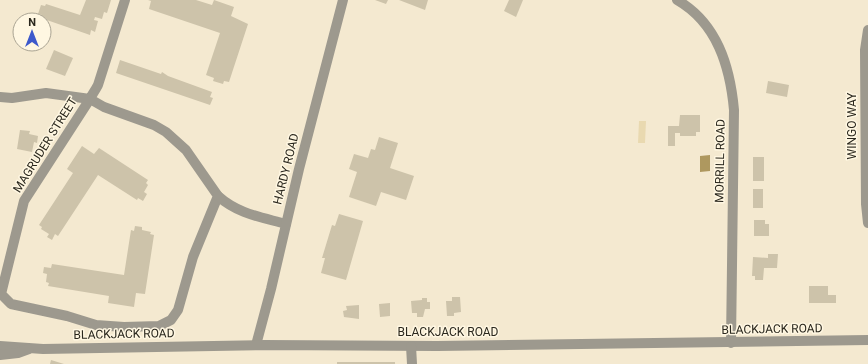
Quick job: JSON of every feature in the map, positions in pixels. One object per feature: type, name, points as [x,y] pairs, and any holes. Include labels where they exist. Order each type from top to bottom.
[{"type":"street","name":"MAGRUDER STREET","points":[[125,0],[98,85],[24,201],[1,294],[11,304],[67,316],[96,325],[124,328],[159,326],[171,320],[178,310],[193,257],[218,196]]},
{"type":"street","name":"HARDY ROAD","points":[[256,345],[343,0]]},
{"type":"street","name":"MORRILL ROAD","points":[[677,0],[687,6],[703,20],[715,38],[724,56],[732,83],[734,110],[731,343]]},
{"type":"street","name":"WINGO WAY","points":[[868,30],[865,50],[866,204],[868,223]]},
{"type":"street","points":[[0,97],[12,98],[46,93],[90,99],[104,107],[149,123],[166,132],[186,150],[218,196],[229,205],[252,216],[286,224]]},
{"type":"street","name":"BLACKJACK ROAD","points":[[0,346],[29,349],[256,345],[411,346],[731,343],[868,340]]},
{"type":"street","points":[[411,346],[412,364]]},
{"type":"street","name":"BLACKJACK ROAD","points":[[0,354],[18,353],[29,349]]},
{"type":"shaded area","points":[[639,121],[646,121],[645,143],[638,143]]},
{"type":"shaded area","points":[[710,155],[710,171],[700,172],[700,156]]},
{"type":"building","points":[[86,0],[111,0],[107,13],[104,12],[102,19],[95,17],[94,20],[98,21],[95,32],[91,30],[90,35],[52,22],[52,12],[39,12],[41,5],[45,6],[46,4],[80,15]]},
{"type":"building","points":[[148,0],[196,0],[212,5],[214,0],[234,7],[231,16],[248,24],[229,82],[224,81],[223,84],[213,81],[214,78],[206,75],[220,33],[149,9],[151,1]]},
{"type":"building","points":[[375,0],[388,0],[386,4]]},
{"type":"building","points":[[399,0],[428,0],[425,10]]},
{"type":"building","points":[[509,0],[523,0],[516,17],[504,11]]},
{"type":"building","points":[[54,50],[73,58],[65,76],[46,69]]},
{"type":"building","points":[[120,60],[161,74],[162,72],[168,76],[212,92],[210,97],[213,98],[210,105],[116,73]]},
{"type":"building","points":[[768,81],[789,85],[787,97],[766,93]]},
{"type":"building","points":[[680,115],[700,115],[700,132],[696,132],[696,136],[680,136],[680,133],[675,133],[675,146],[668,146],[668,126],[679,126]]},
{"type":"building","points":[[20,130],[30,131],[29,134],[38,136],[37,143],[34,142],[32,152],[17,149]]},
{"type":"building","points":[[379,137],[398,143],[390,168],[414,176],[406,200],[381,192],[376,206],[349,197],[357,172],[349,169],[354,154],[368,158],[371,149],[375,150]]},
{"type":"building","points":[[82,146],[94,154],[99,148],[148,180],[146,183],[148,185],[144,192],[147,194],[143,201],[138,198],[137,200],[98,175],[58,236],[55,234],[52,240],[47,237],[49,234],[41,229],[42,227],[39,225],[73,173],[67,169]]},
{"type":"building","points":[[753,157],[764,157],[764,181],[753,181]]},
{"type":"building","points":[[753,189],[763,189],[763,208],[753,208]]},
{"type":"building","points":[[339,214],[363,221],[346,280],[321,273],[325,258],[322,258],[332,225],[335,226]]},
{"type":"building","points":[[754,220],[765,220],[765,224],[769,224],[769,236],[754,236]]},
{"type":"building","points":[[135,226],[142,227],[142,230],[151,232],[150,234],[154,235],[145,294],[136,293],[134,307],[108,303],[109,296],[48,286],[49,283],[46,282],[47,274],[43,273],[44,267],[51,268],[52,264],[124,275],[131,230],[134,231]]},
{"type":"building","points":[[768,254],[778,254],[777,268],[764,268],[763,280],[755,280],[755,276],[752,276],[753,257],[768,258]]},
{"type":"building","points":[[809,286],[828,286],[828,295],[836,295],[836,303],[809,303]]},
{"type":"building","points":[[452,297],[460,297],[461,312],[454,313],[454,316],[447,316],[446,301],[452,301]]},
{"type":"building","points":[[422,298],[427,298],[427,302],[430,302],[430,309],[425,309],[423,317],[417,317],[417,313],[412,313],[411,301],[422,300]]},
{"type":"building","points":[[390,303],[390,316],[380,317],[379,304]]},
{"type":"building","points":[[359,305],[359,319],[344,317],[343,311],[347,310],[346,306]]},
{"type":"building","points":[[51,360],[64,364],[50,364]]},
{"type":"building","points":[[337,362],[395,362],[395,364],[337,364]]}]
